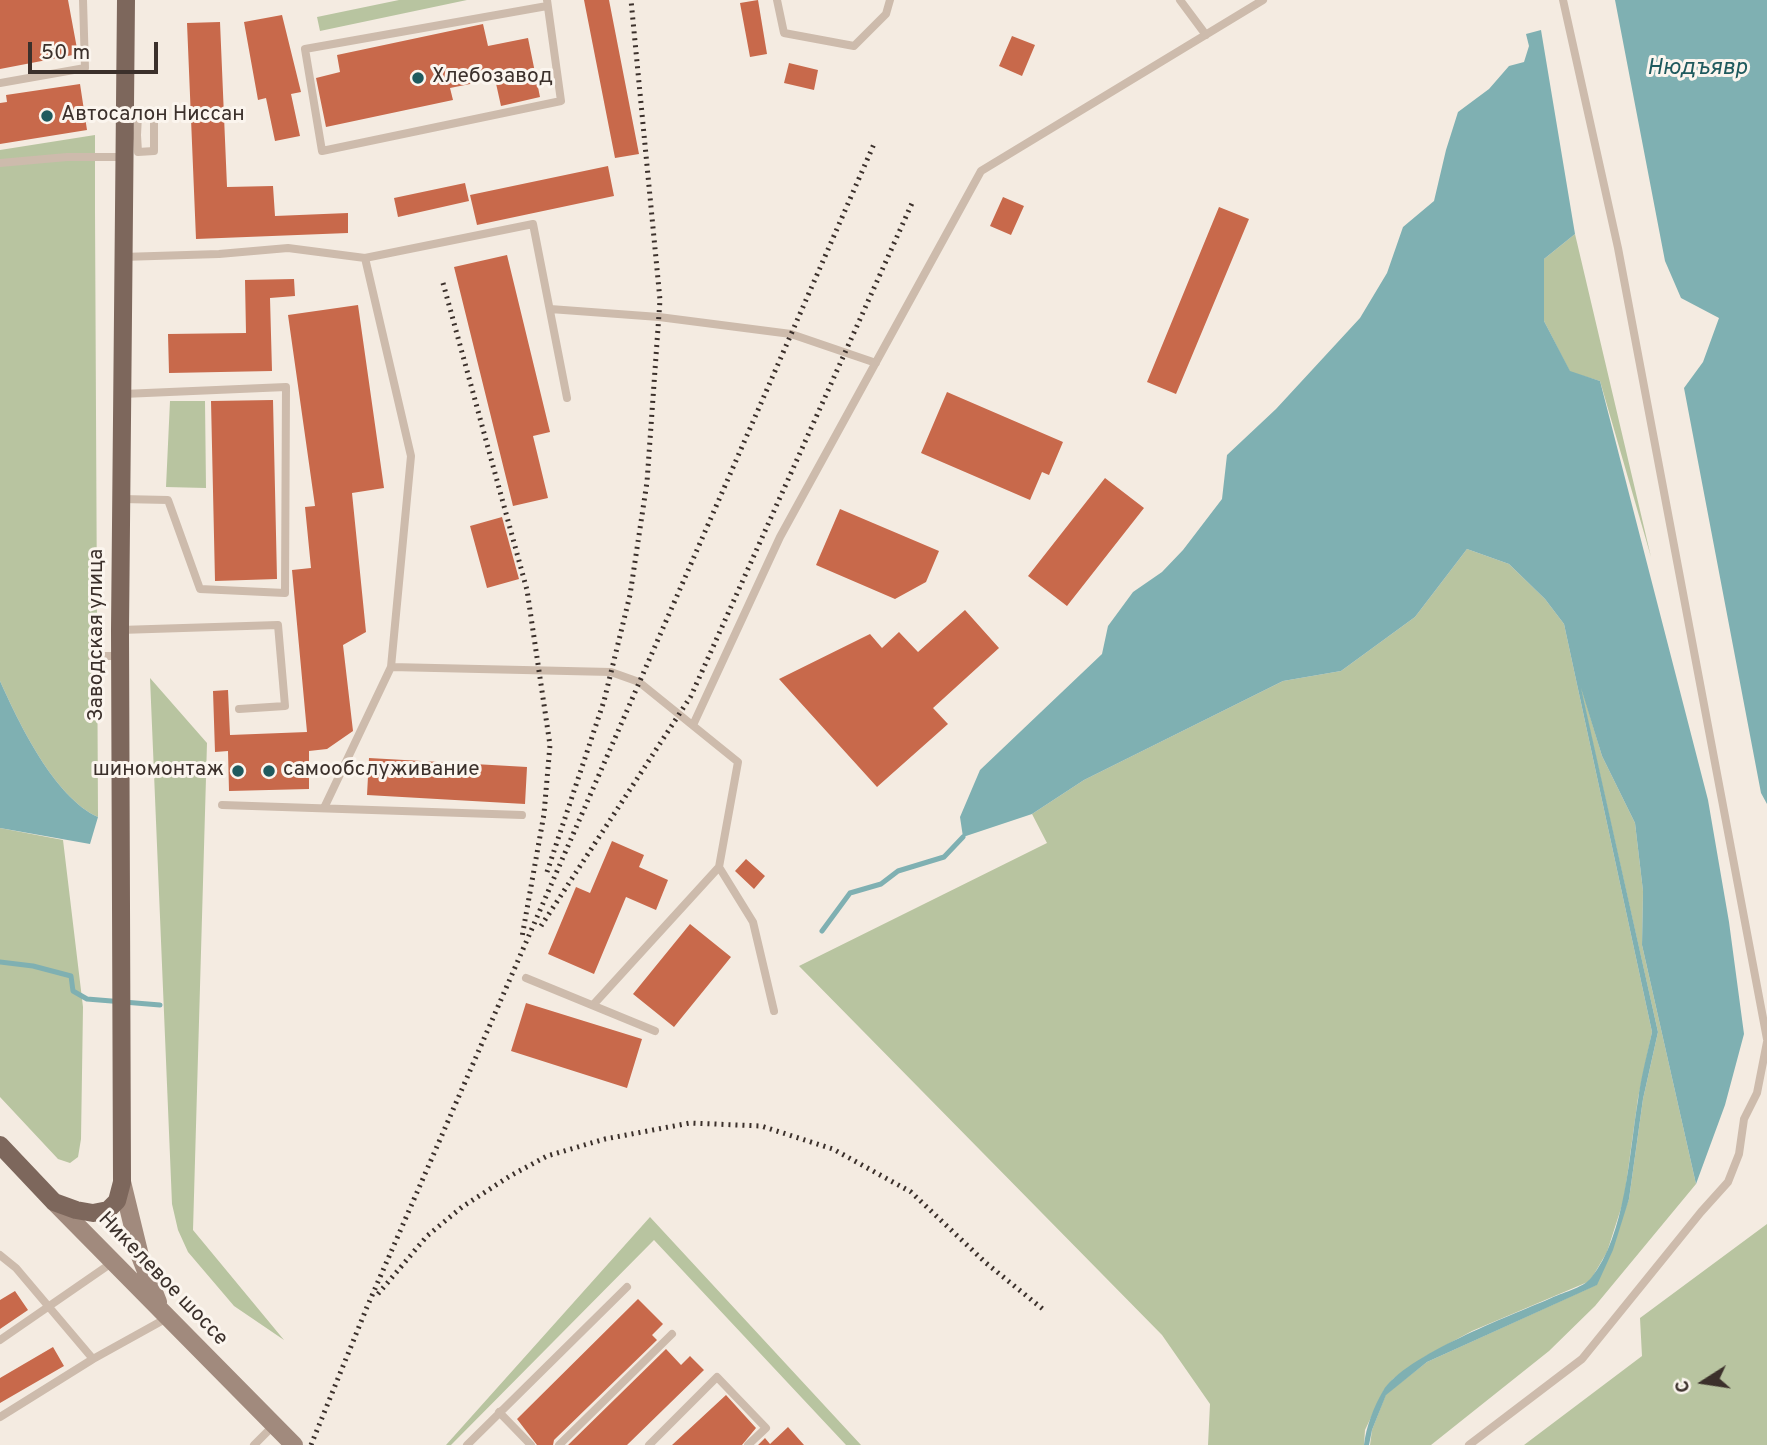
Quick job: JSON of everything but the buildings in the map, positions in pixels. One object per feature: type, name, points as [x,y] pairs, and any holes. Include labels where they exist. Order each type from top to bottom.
[{"type":"main road","name":"Заводская улица","points":[[122,1182],[122,257],[124,157],[131,136],[126,0]]},
{"type":"main road","name":"Никелевое шоссе","points":[[0,1145],[293,1445]]},
{"type":"main road","points":[[54,1202],[93,1213],[108,1210],[117,1201],[122,1182]]},
{"type":"main road","points":[[122,1182],[140,1256],[165,1316]]},
{"type":"lane","points":[[0,83],[85,68],[83,0]]},
{"type":"lane","points":[[778,0],[784,33],[854,46],[886,14],[891,0]]},
{"type":"lane","points":[[1180,0],[1206,35]]},
{"type":"lane","points":[[693,725],[780,537],[981,171],[1263,0]]},
{"type":"lane","points":[[1469,1445],[1581,1359],[1728,1182],[1739,1154],[1744,1119],[1757,1093],[1767,1040],[1620,261],[1563,0]]},
{"type":"lane","points":[[547,3],[561,101],[322,151],[305,49],[547,3]]},
{"type":"lane","points":[[154,113],[154,151],[138,152],[131,136],[138,115],[154,113]]},
{"type":"lane","points":[[0,163],[67,157],[124,157]]},
{"type":"lane","points":[[122,257],[219,254],[288,248],[365,258],[533,224],[567,398]]},
{"type":"lane","points":[[324,808],[391,667],[411,456],[365,258]]},
{"type":"lane","points":[[550,309],[659,317],[791,334],[876,363]]},
{"type":"lane","points":[[121,499],[168,500],[200,589],[285,593],[286,387],[123,394]]},
{"type":"lane","points":[[120,630],[278,625],[285,706],[239,709]]},
{"type":"lane","points":[[92,656],[121,656]]},
{"type":"lane","points":[[391,667],[611,672],[639,682],[738,762],[719,867],[593,1005]]},
{"type":"lane","points":[[222,805],[522,815]]},
{"type":"lane","points":[[719,867],[753,922],[774,1011]]},
{"type":"lane","points":[[526,978],[656,1031]]},
{"type":"lane","points":[[0,1255],[16,1268],[93,1359]]},
{"type":"lane","points":[[0,1340],[113,1262]]},
{"type":"lane","points":[[467,1445],[626,1287]]},
{"type":"lane","points":[[0,1417],[165,1316]]},
{"type":"lane","points":[[559,1445],[672,1334]]},
{"type":"lane","points":[[649,1445],[717,1377],[766,1428],[748,1445]]},
{"type":"lane","points":[[499,1412],[531,1445]]},
{"type":"lane","points":[[254,1445],[273,1426]]},
{"type":"green space","points":[[399,0],[467,0],[320,31],[317,17]]},
{"type":"green space","points":[[95,135],[98,817],[82,807],[53,776],[28,737],[0,681],[0,150]]},
{"type":"green space","points":[[1575,234],[1651,557],[1600,381],[1570,372],[1544,321],[1544,259]]},
{"type":"green space","points":[[170,401],[205,401],[206,488],[166,487]]},
{"type":"green space","points":[[1467,549],[1509,564],[1545,599],[1564,624],[1652,1032],[1638,1098],[1624,1199],[1607,1252],[1590,1281],[1472,1331],[1426,1356],[1393,1379],[1384,1390],[1365,1430],[1364,1445],[1208,1445],[1210,1404],[1162,1335],[799,966],[1047,843],[1032,814],[1084,780],[1283,681],[1341,671],[1415,617]]},
{"type":"green space","points":[[1577,673],[1602,756],[1635,823],[1643,891],[1642,945],[1696,1184],[1595,1306],[1549,1351],[1431,1445],[1370,1445],[1372,1430],[1386,1394],[1427,1362],[1596,1285],[1629,1199],[1643,1099],[1658,1032]]},
{"type":"green space","points":[[150,678],[207,743],[193,1230],[284,1340],[234,1306],[188,1252],[178,1230],[172,1204]]},
{"type":"green space","points":[[0,828],[63,840],[83,1007],[81,1139],[78,1157],[70,1163],[58,1159],[0,1097]]},
{"type":"green space","points":[[650,1217],[861,1445],[846,1445],[654,1240],[451,1445],[446,1445]]},
{"type":"green space","points":[[1767,1224],[1767,1445],[1524,1445],[1642,1356],[1640,1318]]},
{"type":"water","name":"Нюдъявр","points":[[1615,0],[1767,0],[1767,804],[1761,793],[1684,388],[1703,362],[1719,318],[1681,298],[1665,261]]},
{"type":"water","points":[[1541,30],[1575,234],[1544,259],[1544,321],[1570,371],[1600,381],[1708,800],[1729,922],[1744,1034],[1725,1105],[1696,1184],[1642,945],[1643,891],[1635,823],[1602,756],[1581,688],[1658,1032],[1643,1099],[1629,1199],[1613,1250],[1597,1285],[1427,1362],[1386,1395],[1369,1445],[1364,1445],[1377,1403],[1395,1377],[1460,1338],[1587,1282],[1603,1260],[1619,1217],[1652,1032],[1564,624],[1545,599],[1509,564],[1467,549],[1415,617],[1341,671],[1283,681],[1084,780],[1032,814],[963,837],[960,817],[980,770],[1102,654],[1108,626],[1133,592],[1162,572],[1183,550],[1222,499],[1227,455],[1276,409],[1360,318],[1387,273],[1403,227],[1434,201],[1458,112],[1489,89],[1509,66],[1524,62],[1529,46],[1526,34]]},
{"type":"water","points":[[0,681],[28,737],[53,776],[82,807],[98,817],[90,844],[0,828]]},
{"type":"waterway","points":[[822,931],[850,893],[881,884],[898,871],[944,857],[963,837]]},
{"type":"waterway","points":[[0,962],[33,966],[71,976],[73,991],[87,999],[160,1005]]},
{"type":"railway","points":[[547,872],[604,701],[630,595],[647,482],[660,300],[631,0]]},
{"type":"railway","points":[[311,1445],[367,1307],[874,144]]},
{"type":"railway","points":[[541,926],[691,696],[913,201]]},
{"type":"railway","points":[[443,283],[527,590],[550,745],[544,814],[522,937]]},
{"type":"railway","points":[[378,1294],[427,1236],[462,1207],[510,1176],[547,1156],[605,1139],[690,1123],[761,1126],[833,1149],[911,1192],[986,1263],[1044,1310]]},
{"type":"place","name":"Хлебозавод","points":[[418,78]]},
{"type":"place","name":"Автосалон Ниссан","points":[[47,116]]},
{"type":"place","name":"шиномонтаж","points":[[238,771]]},
{"type":"place","name":"самообслуживание","points":[[269,771]]}]
